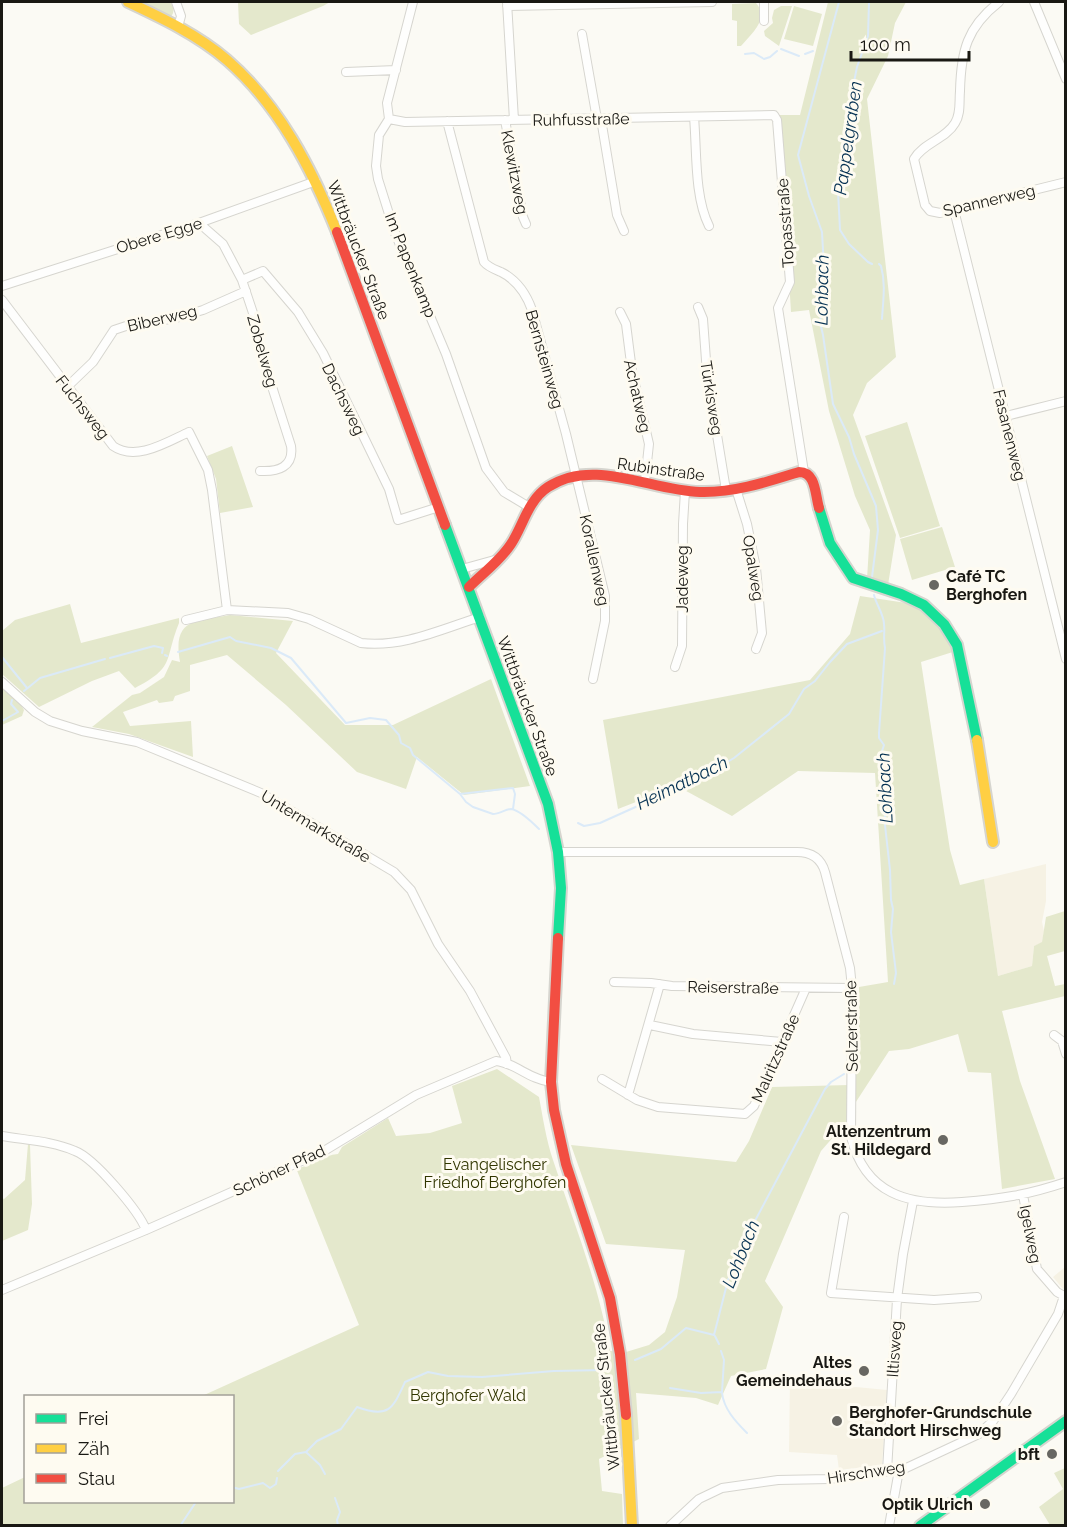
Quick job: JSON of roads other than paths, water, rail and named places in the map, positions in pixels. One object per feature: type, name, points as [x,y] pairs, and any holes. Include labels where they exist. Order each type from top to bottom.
[{"type":"main road","name":"Wittbräucker Straße","points":[[128,2],[178,27],[227,60],[259,91],[283,124],[316,181],[347,259],[548,804],[558,852],[560,905],[551,1082],[553,1114],[562,1155],[598,1257],[616,1330],[624,1388],[632,1526]]},
{"type":"main road","name":"Rubinstraße","points":[[469,587],[499,558],[513,541],[529,507],[540,494],[554,484],[577,477],[612,477],[701,492],[731,489],[804,472]]},
{"type":"main road","points":[[804,472],[811,476],[830,543],[853,578],[901,594],[924,605],[944,624],[957,645],[976,735],[993,842]]},
{"type":"main road","points":[[920,1526],[1065,1421]]},
{"type":"street","points":[[176,2],[181,16],[178,27]]},
{"type":"street","name":"Im Papenkamp","points":[[413,2],[387,102],[389,119],[379,135],[376,166],[378,179],[395,233],[444,346],[486,468],[504,492],[529,507]]},
{"type":"street","points":[[514,120],[507,4],[712,2]]},
{"type":"street","points":[[764,2],[764,21]]},
{"type":"street","name":"Spannerweg","points":[[999,2],[989,10],[975,28],[964,48],[960,63],[959,113],[955,124],[949,131],[919,151],[914,159],[925,205],[930,211],[940,213],[1065,182]]},
{"type":"street","points":[[1034,2],[1065,80]]},
{"type":"street","points":[[582,34],[617,215],[624,231]]},
{"type":"street","points":[[346,72],[396,70]]},
{"type":"street","name":"Ruhfusstraße","points":[[389,119],[405,122],[447,122],[774,116]]},
{"type":"street","name":"Topasstraße","points":[[774,116],[777,120],[790,282],[778,308],[804,472]]},
{"type":"street","points":[[694,117],[699,188],[703,215],[709,226]]},
{"type":"street","name":"Klewitzweg","points":[[505,120],[526,224]]},
{"type":"street","name":"Bernsteinweg","points":[[447,122],[484,262],[516,282],[526,295],[532,310],[577,477]]},
{"type":"street","name":"Obere Egge","points":[[2,286],[199,223],[316,181]]},
{"type":"street","name":"Fasanenweg","points":[[954,210],[1065,659]]},
{"type":"street","name":"Zobelweg","points":[[199,223],[223,244],[242,280],[254,316],[259,346],[292,452],[291,460],[282,468],[274,471],[260,471]]},
{"type":"street","name":"Dachsweg","points":[[242,280],[263,271],[305,323],[389,489],[398,520],[439,507]]},
{"type":"street","name":"Biberweg","points":[[67,387],[93,362],[114,330],[184,316],[246,291]]},
{"type":"street","name":"Fuchsweg","points":[[2,300],[113,446],[132,453],[156,447],[189,432],[208,470],[227,610]]},
{"type":"street","name":"Türkisweg","points":[[698,307],[703,319],[707,374],[731,489]]},
{"type":"street","name":"Achatweg","points":[[621,312],[626,324],[632,371],[649,444],[645,482]]},
{"type":"street","points":[[1005,416],[1065,401]]},
{"type":"street","name":"Korallenweg","points":[[577,477],[605,604],[604,630],[593,679]]},
{"type":"street","name":"Opalweg","points":[[731,489],[747,524],[756,568],[762,633],[756,649]]},
{"type":"street","name":"Jadeweg","points":[[675,667],[682,646],[685,491]]},
{"type":"street","points":[[462,569],[499,558]]},
{"type":"street","points":[[186,620],[227,610],[295,615],[361,643],[369,644],[410,639],[480,617]]},
{"type":"street","points":[[1055,620],[1065,617]]},
{"type":"street","name":"Untermarkstraße","points":[[2,682],[35,712],[50,721],[82,731],[137,742],[261,793],[394,872],[411,890],[432,933],[470,991],[506,1058],[507,1064]]},
{"type":"street","name":"Selzerstraße","points":[[558,852],[789,852],[811,855],[823,866],[850,968],[852,988],[850,1125],[854,1148],[865,1170],[892,1193],[913,1201],[978,1202],[1023,1195],[1065,1182]]},
{"type":"street","name":"Reiserstraße","points":[[614,982],[672,986],[852,988]]},
{"type":"street","points":[[628,1095],[660,984]]},
{"type":"street","name":"Malritzstraße","points":[[602,1079],[644,1103],[658,1107],[745,1114],[754,1106],[806,988]]},
{"type":"street","points":[[650,1025],[693,1034],[782,1042]]},
{"type":"street","points":[[1054,1035],[1062,1041],[1065,1054]]},
{"type":"street","name":"Schöner Pfad","points":[[2,1290],[146,1230],[324,1151],[416,1095],[496,1061],[507,1064]]},
{"type":"street","points":[[507,1064],[532,1078],[551,1082]]},
{"type":"street","points":[[2,1136],[77,1151],[118,1190],[143,1221],[146,1230]]},
{"type":"street","name":"Igelweg","points":[[1023,1195],[1037,1269],[1057,1292],[1065,1297]]},
{"type":"street","name":"Iltisweg","points":[[887,1471],[897,1299],[913,1201]]},
{"type":"street","points":[[844,1217],[831,1293],[897,1299]]},
{"type":"street","name":"Iltisweg","points":[[897,1299],[934,1300],[977,1297]]},
{"type":"street","name":"Hirschweg","points":[[670,1526],[699,1498],[722,1488],[778,1480],[811,1480],[899,1470],[979,1434],[993,1421],[1011,1395],[1058,1314],[1065,1297]]},
{"type":"street","points":[[889,1526],[899,1470]]},
{"type":"waterway","name":"Lohbach","points":[[839,2],[798,155],[822,232],[825,286],[820,322],[833,404],[849,437],[876,506],[878,530],[872,577]]},
{"type":"waterway","name":"Pappelgraben","points":[[869,2],[868,36],[854,82],[838,191],[840,230],[849,244],[872,264]]},
{"type":"waterway","points":[[781,49],[799,56]]},
{"type":"waterway","points":[[745,54],[754,53],[764,59],[777,51]]},
{"type":"waterway","points":[[805,54],[813,51]]},
{"type":"waterway","name":"Pappelgraben","points":[[879,264],[883,273],[884,286],[882,319]]},
{"type":"waterway","name":"Lohbach","points":[[874,595],[883,617],[884,627],[885,648],[879,738],[884,745],[881,754],[893,909],[891,932],[896,973],[894,984]]},
{"type":"waterway","name":"Heimatbach","points":[[578,823],[584,826],[600,823],[650,798],[709,773],[734,758],[789,714],[804,689],[815,681],[847,644],[882,631]]},
{"type":"waterway","name":"Heimatbach","points":[[178,652],[230,637],[236,641],[271,648],[291,658],[346,723],[370,718],[386,720],[399,735],[401,743],[410,748],[413,755],[473,807],[493,814],[511,809],[539,829]]},
{"type":"waterway","name":"Heimatbach","points":[[110,658],[154,646],[163,648],[162,653]]},
{"type":"waterway","name":"Heimatbach","points":[[2,657],[27,688]]},
{"type":"waterway","name":"Heimatbach","points":[[24,691],[40,678],[105,659]]},
{"type":"waterway","points":[[2,721],[18,712],[11,704],[12,700]]},
{"type":"waterway","points":[[460,794],[513,788],[515,794],[513,809]]},
{"type":"waterway","name":"Lohbach","points":[[635,1360],[661,1349],[686,1328],[714,1335],[728,1280],[739,1251],[825,1089],[844,1074]]},
{"type":"waterway","points":[[715,1336],[719,1344]]},
{"type":"waterway","points":[[670,1388],[701,1393],[722,1392],[724,1360],[721,1351]]},
{"type":"waterway","name":"Lohbach","points":[[278,1471],[295,1454],[306,1452],[317,1441],[341,1429],[357,1407],[376,1412],[388,1409],[397,1399],[405,1382],[428,1372],[448,1376],[482,1377],[554,1371],[606,1370]]},
{"type":"waterway","points":[[722,1393],[728,1410],[747,1433]]},
{"type":"waterway","points":[[306,1452],[320,1465],[325,1474]]},
{"type":"waterway","name":"Lohbach","points":[[234,1488],[239,1489],[263,1483],[270,1488],[276,1484],[277,1478]]},
{"type":"waterway","points":[[335,1498],[340,1512],[337,1520],[338,1526]]},
{"type":"waterway","name":"Lohbach","points":[[180,1526],[195,1503]]},
{"type":"place","name":"Café TC Berghofen","points":[[934,585]]},
{"type":"place","name":"Altenzentrum St. Hildegard","points":[[943,1140]]},
{"type":"place","name":"Altes Gemeindehaus","points":[[864,1371]]},
{"type":"place","name":"Berghofer-Grundschule Standort Hirschweg","points":[[837,1421]]},
{"type":"place","name":"bft","points":[[1052,1454]]},
{"type":"place","name":"Optik Ulrich","points":[[985,1504]]},
{"type":"park label","name":"Evangelischer Friedhof Berghofen","points":[[495,1173]]},
{"type":"park label","name":"Berghofer Wald","points":[[468,1395]]}]
